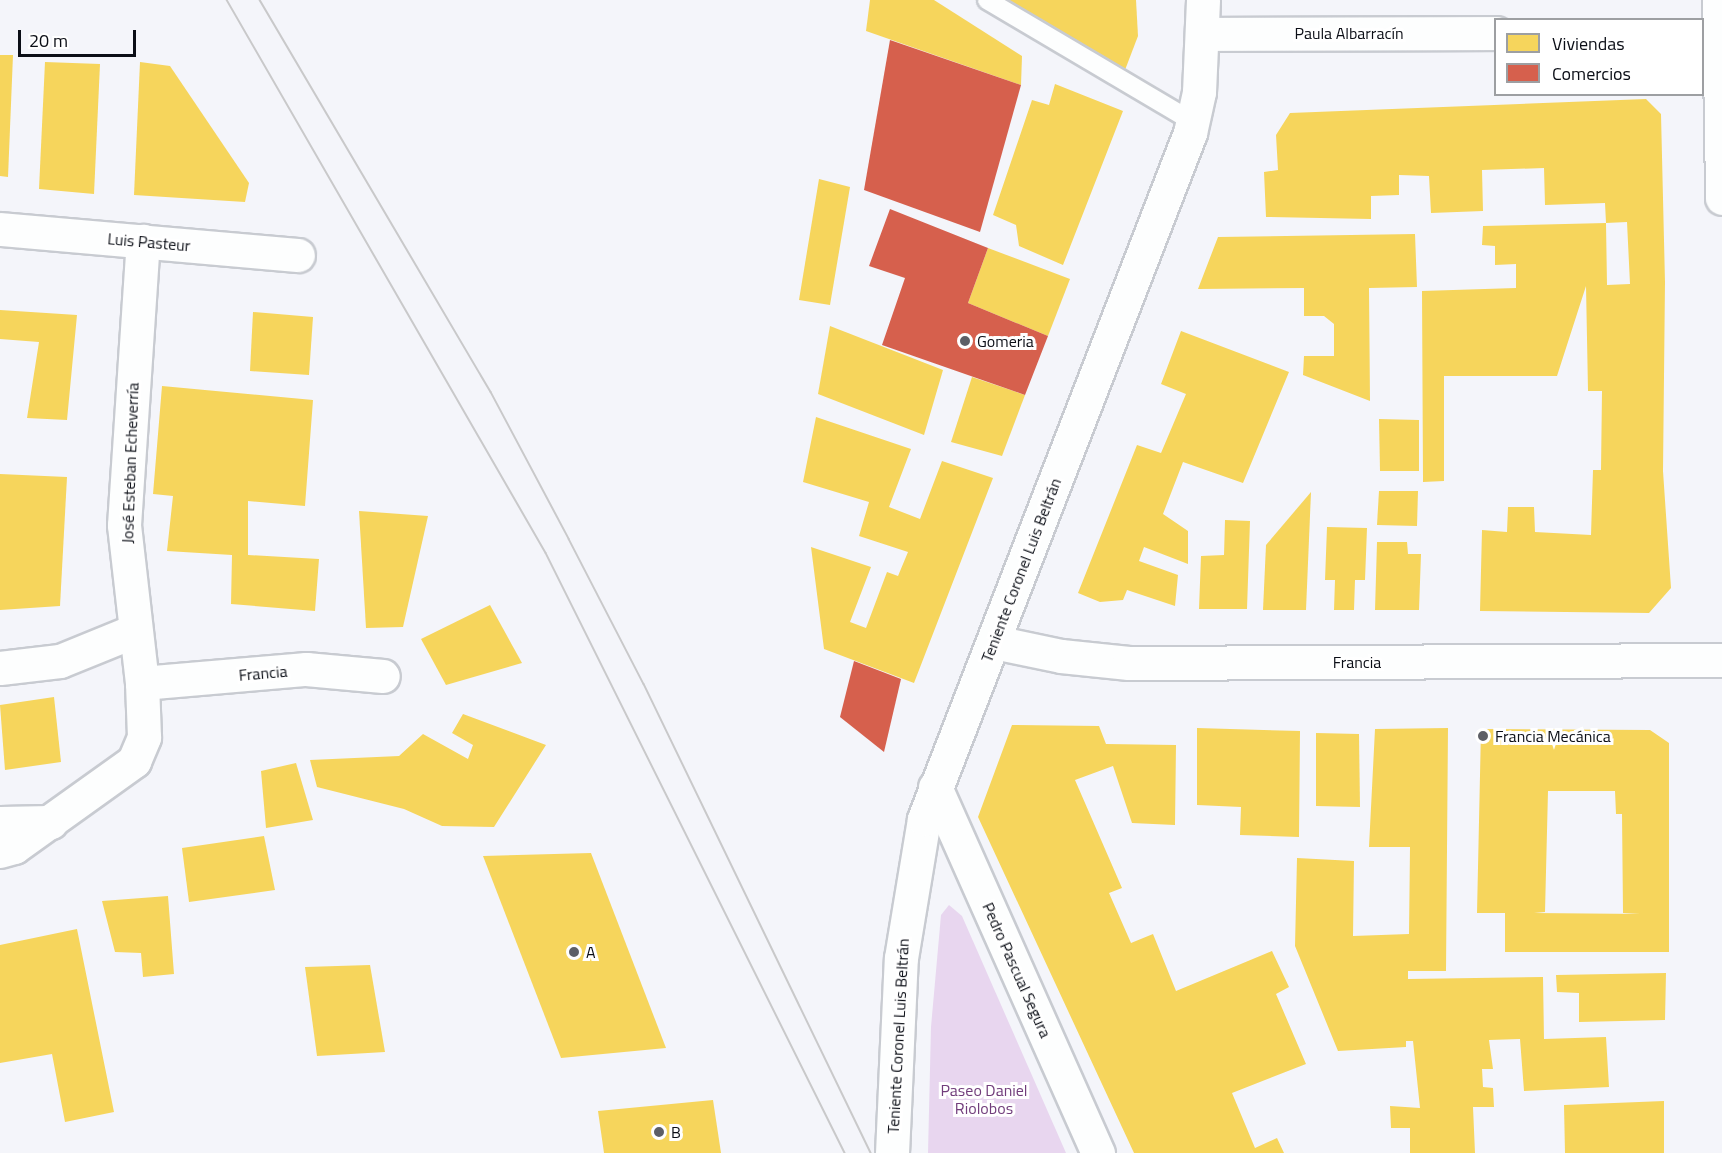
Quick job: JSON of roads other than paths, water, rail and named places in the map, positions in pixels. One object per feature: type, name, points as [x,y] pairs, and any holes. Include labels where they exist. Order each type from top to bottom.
[{"type":"street","name":"Teniente Coronel Luis Beltrán","points":[[892,1153],[904,930],[917,853],[935,787],[994,642],[1194,122],[1203,34],[1203,0]]},
{"type":"street","points":[[1716,24],[1722,198]]},
{"type":"street","name":"Paula Albarracín","points":[[1203,34],[1494,33]]},
{"type":"street","name":"Luis Pasteur","points":[[0,229],[298,255]]},
{"type":"street","name":"José Esteban Echeverría","points":[[0,851],[14,847],[134,761],[144,737],[142,683],[134,631],[124,525],[143,241]]},
{"type":"street","points":[[0,668],[60,661],[134,631]]},
{"type":"street","name":"Francia","points":[[994,642],[1060,656],[1129,663],[1722,660]]},
{"type":"street","name":"Francia","points":[[142,683],[306,669],[383,676]]},
{"type":"street","name":"Pedro Pascual Segura","points":[[935,787],[1098,1153]]},
{"type":"street","points":[[0,823],[51,822]]},
{"type":"lane","points":[[987,0],[1194,122]]},
{"type":"tram line","points":[[227,0],[546,553],[845,1153]]},
{"type":"tram line","points":[[260,0],[491,392],[569,539],[644,684],[871,1153]]},
{"type":"place","name":"Gomeria","points":[[965,341]]},
{"type":"place","name":"Francia Mecánica","points":[[1483,736]]},
{"type":"place","name":"A","points":[[574,952]]},
{"type":"place","name":"B","points":[[659,1132]]},
{"type":"park label","name":"Paseo Daniel Riolobos","points":[[984,1099]]}]
